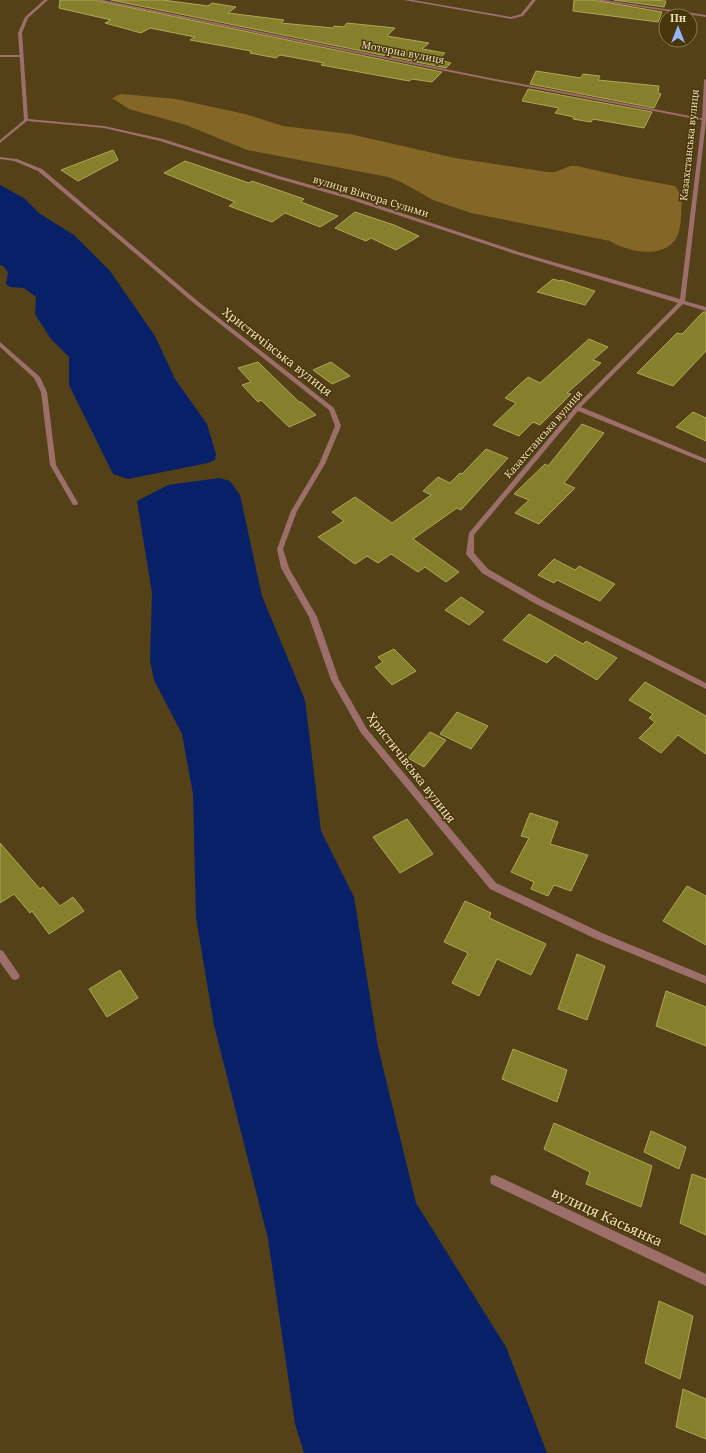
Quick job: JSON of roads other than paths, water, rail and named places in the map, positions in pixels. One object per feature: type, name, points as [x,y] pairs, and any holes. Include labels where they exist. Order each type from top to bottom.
[{"type":"street","points":[[0,142],[26,120],[26,93],[20,56],[22,23],[30,13],[46,0]]},
{"type":"street","name":"Моторна вулиця","points":[[97,0],[485,78],[705,120]]},
{"type":"street","points":[[406,0],[510,18],[522,16],[534,0]]},
{"type":"street","points":[[596,0],[706,16]]},
{"type":"street","points":[[0,56],[20,56]]},
{"type":"street","name":"Казахстанська вулиця","points":[[706,80],[705,120],[682,302],[577,408],[471,535],[470,554],[485,571],[539,602],[706,686]]},
{"type":"street","name":"вулиця Віктора Сулими","points":[[26,120],[104,127],[161,140],[277,177],[348,196],[517,253],[706,309]]},
{"type":"street","name":"Христичівська вулиця","points":[[0,158],[15,160],[40,170],[198,304],[332,409],[338,426],[322,464],[294,511],[280,549],[285,568],[313,617],[335,680],[364,731],[492,886],[599,936],[706,980]]},
{"type":"street","points":[[0,344],[37,377],[42,387],[48,416],[53,465],[75,504]]},
{"type":"street","points":[[577,408],[706,462]]},
{"type":"street","points":[[0,954],[15,976]]},
{"type":"street","name":"вулиця Касьянка","points":[[495,1180],[706,1280]]}]
